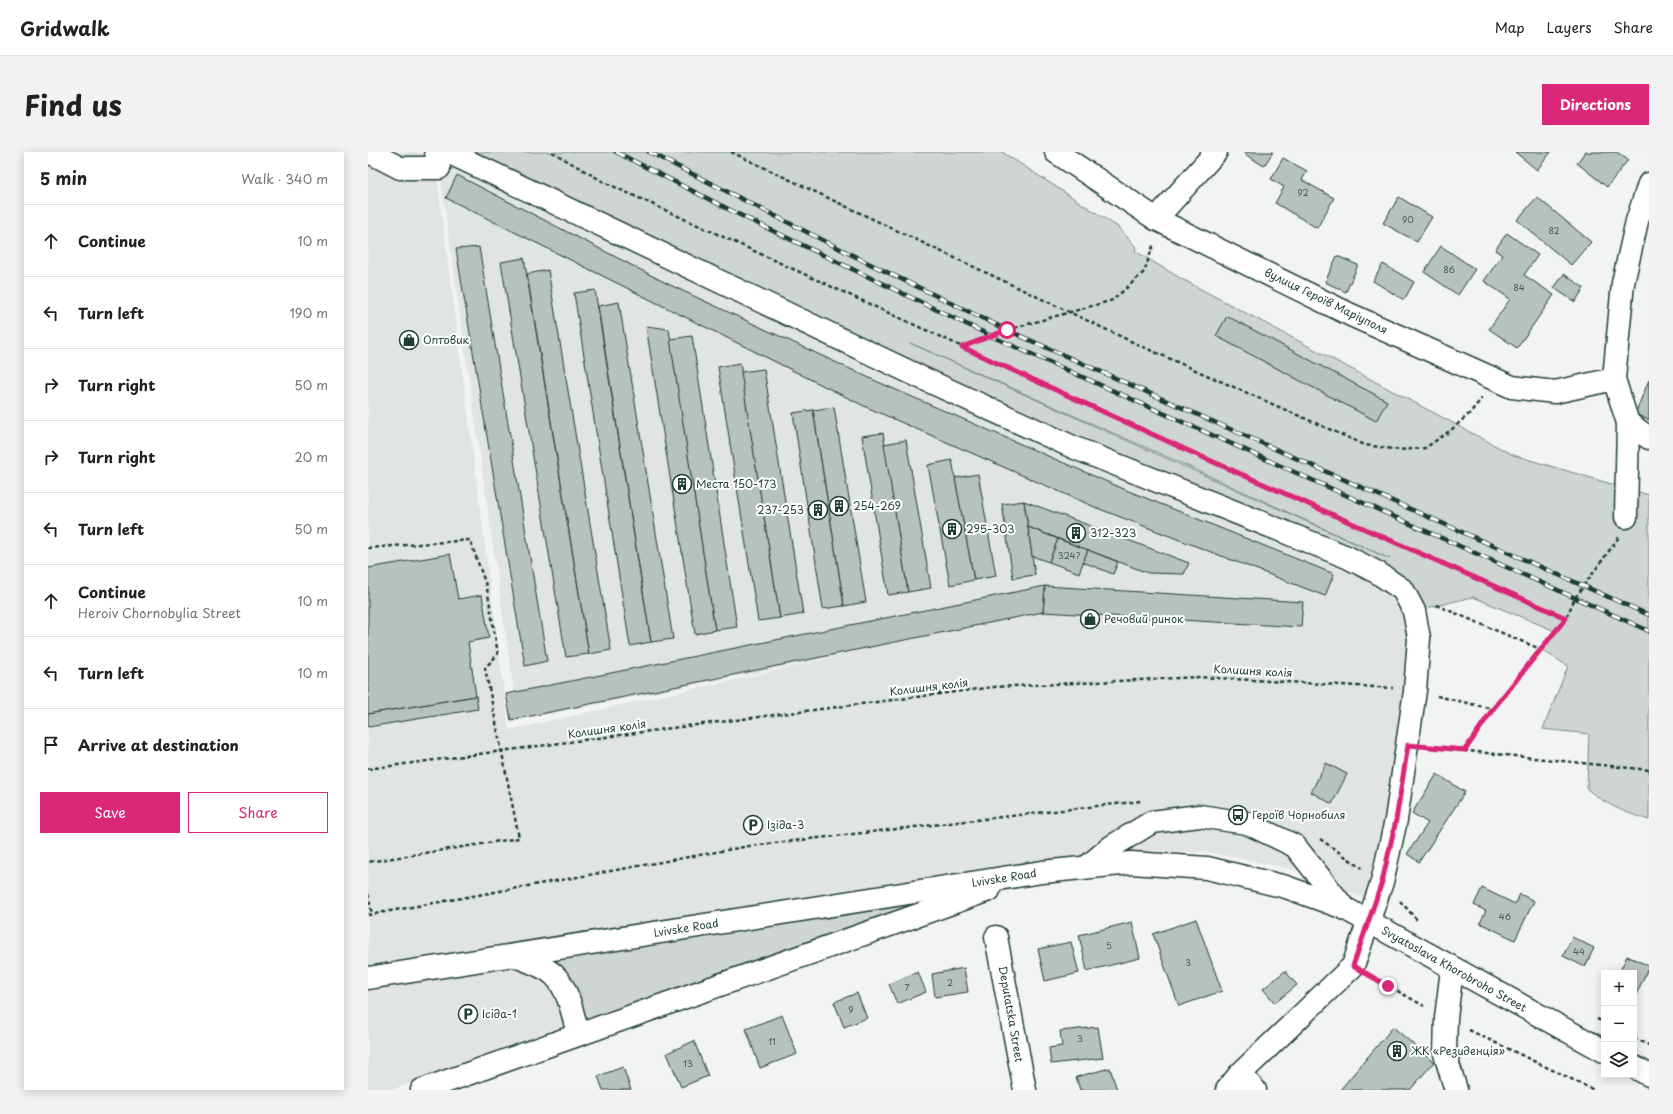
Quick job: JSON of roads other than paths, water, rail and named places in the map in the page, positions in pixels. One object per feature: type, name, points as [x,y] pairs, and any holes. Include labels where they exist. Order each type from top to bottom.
[{"type":"street","points":[[369,152],[400,168],[439,168],[436,152]]},
{"type":"street","points":[[448,152],[941,387],[1075,448],[1347,557],[1378,573],[1403,590],[1414,611],[1419,638],[1415,692],[1408,745],[1396,820],[1384,874],[1353,966],[1234,1082],[1255,1090]]},
{"type":"street","name":"вулиця Героїв Маріуполя","points":[[1056,152],[1156,219],[1351,314],[1512,387],[1555,392],[1614,379]]},
{"type":"street","points":[[1156,219],[1216,152]]},
{"type":"street","points":[[1626,517],[1628,423],[1614,379],[1622,283],[1637,221],[1649,184]]},
{"type":"street","points":[[1628,423],[1649,438]]},
{"type":"street","points":[[1088,866],[1111,847],[1152,822],[1199,816],[1247,823],[1295,846],[1344,908]]},
{"type":"street","name":"Svyatoslava Khorobroho Street","points":[[1042,872],[1088,866],[1131,863],[1207,868],[1286,887],[1344,908],[1452,969],[1601,1049]]},
{"type":"street","name":"Lvivske Road","points":[[368,978],[1042,872]]},
{"type":"street","name":"Lvivske Road","points":[[422,1090],[1042,872]]},
{"type":"street","name":"Deputatska Street","points":[[996,937],[1024,1090]]},
{"type":"street","points":[[515,956],[538,965],[554,975],[564,989],[578,1034]]},
{"type":"street","points":[[1452,969],[1446,1018],[1445,1054],[1456,1090]]},
{"type":"street","points":[[1637,1069],[1649,1075]]},
{"type":"railway","points":[[616,152],[736,213],[991,336],[1649,631]]},
{"type":"railway","points":[[649,152],[868,263],[1007,330],[1649,615]]},
{"type":"place","name":"Оптовик","points":[[409,340]]},
{"type":"place","name":"Места 150-173","points":[[682,484]]},
{"type":"place","name":"254-269","points":[[839,506]]},
{"type":"place","name":"237-253","points":[[818,510]]},
{"type":"place","name":"295-303","points":[[952,529]]},
{"type":"place","name":"312-323","points":[[1076,533]]},
{"type":"place","name":"Речовий ринок","points":[[1090,619]]},
{"type":"place","name":"Героїв Чорнобиля","points":[[1238,815]]},
{"type":"place","name":"Ізіда-3","points":[[753,825]]},
{"type":"place","name":"Ісіда-1","points":[[468,1014]]},
{"type":"place","name":"ЖК «Резиденція»","points":[[1397,1051]]}]
